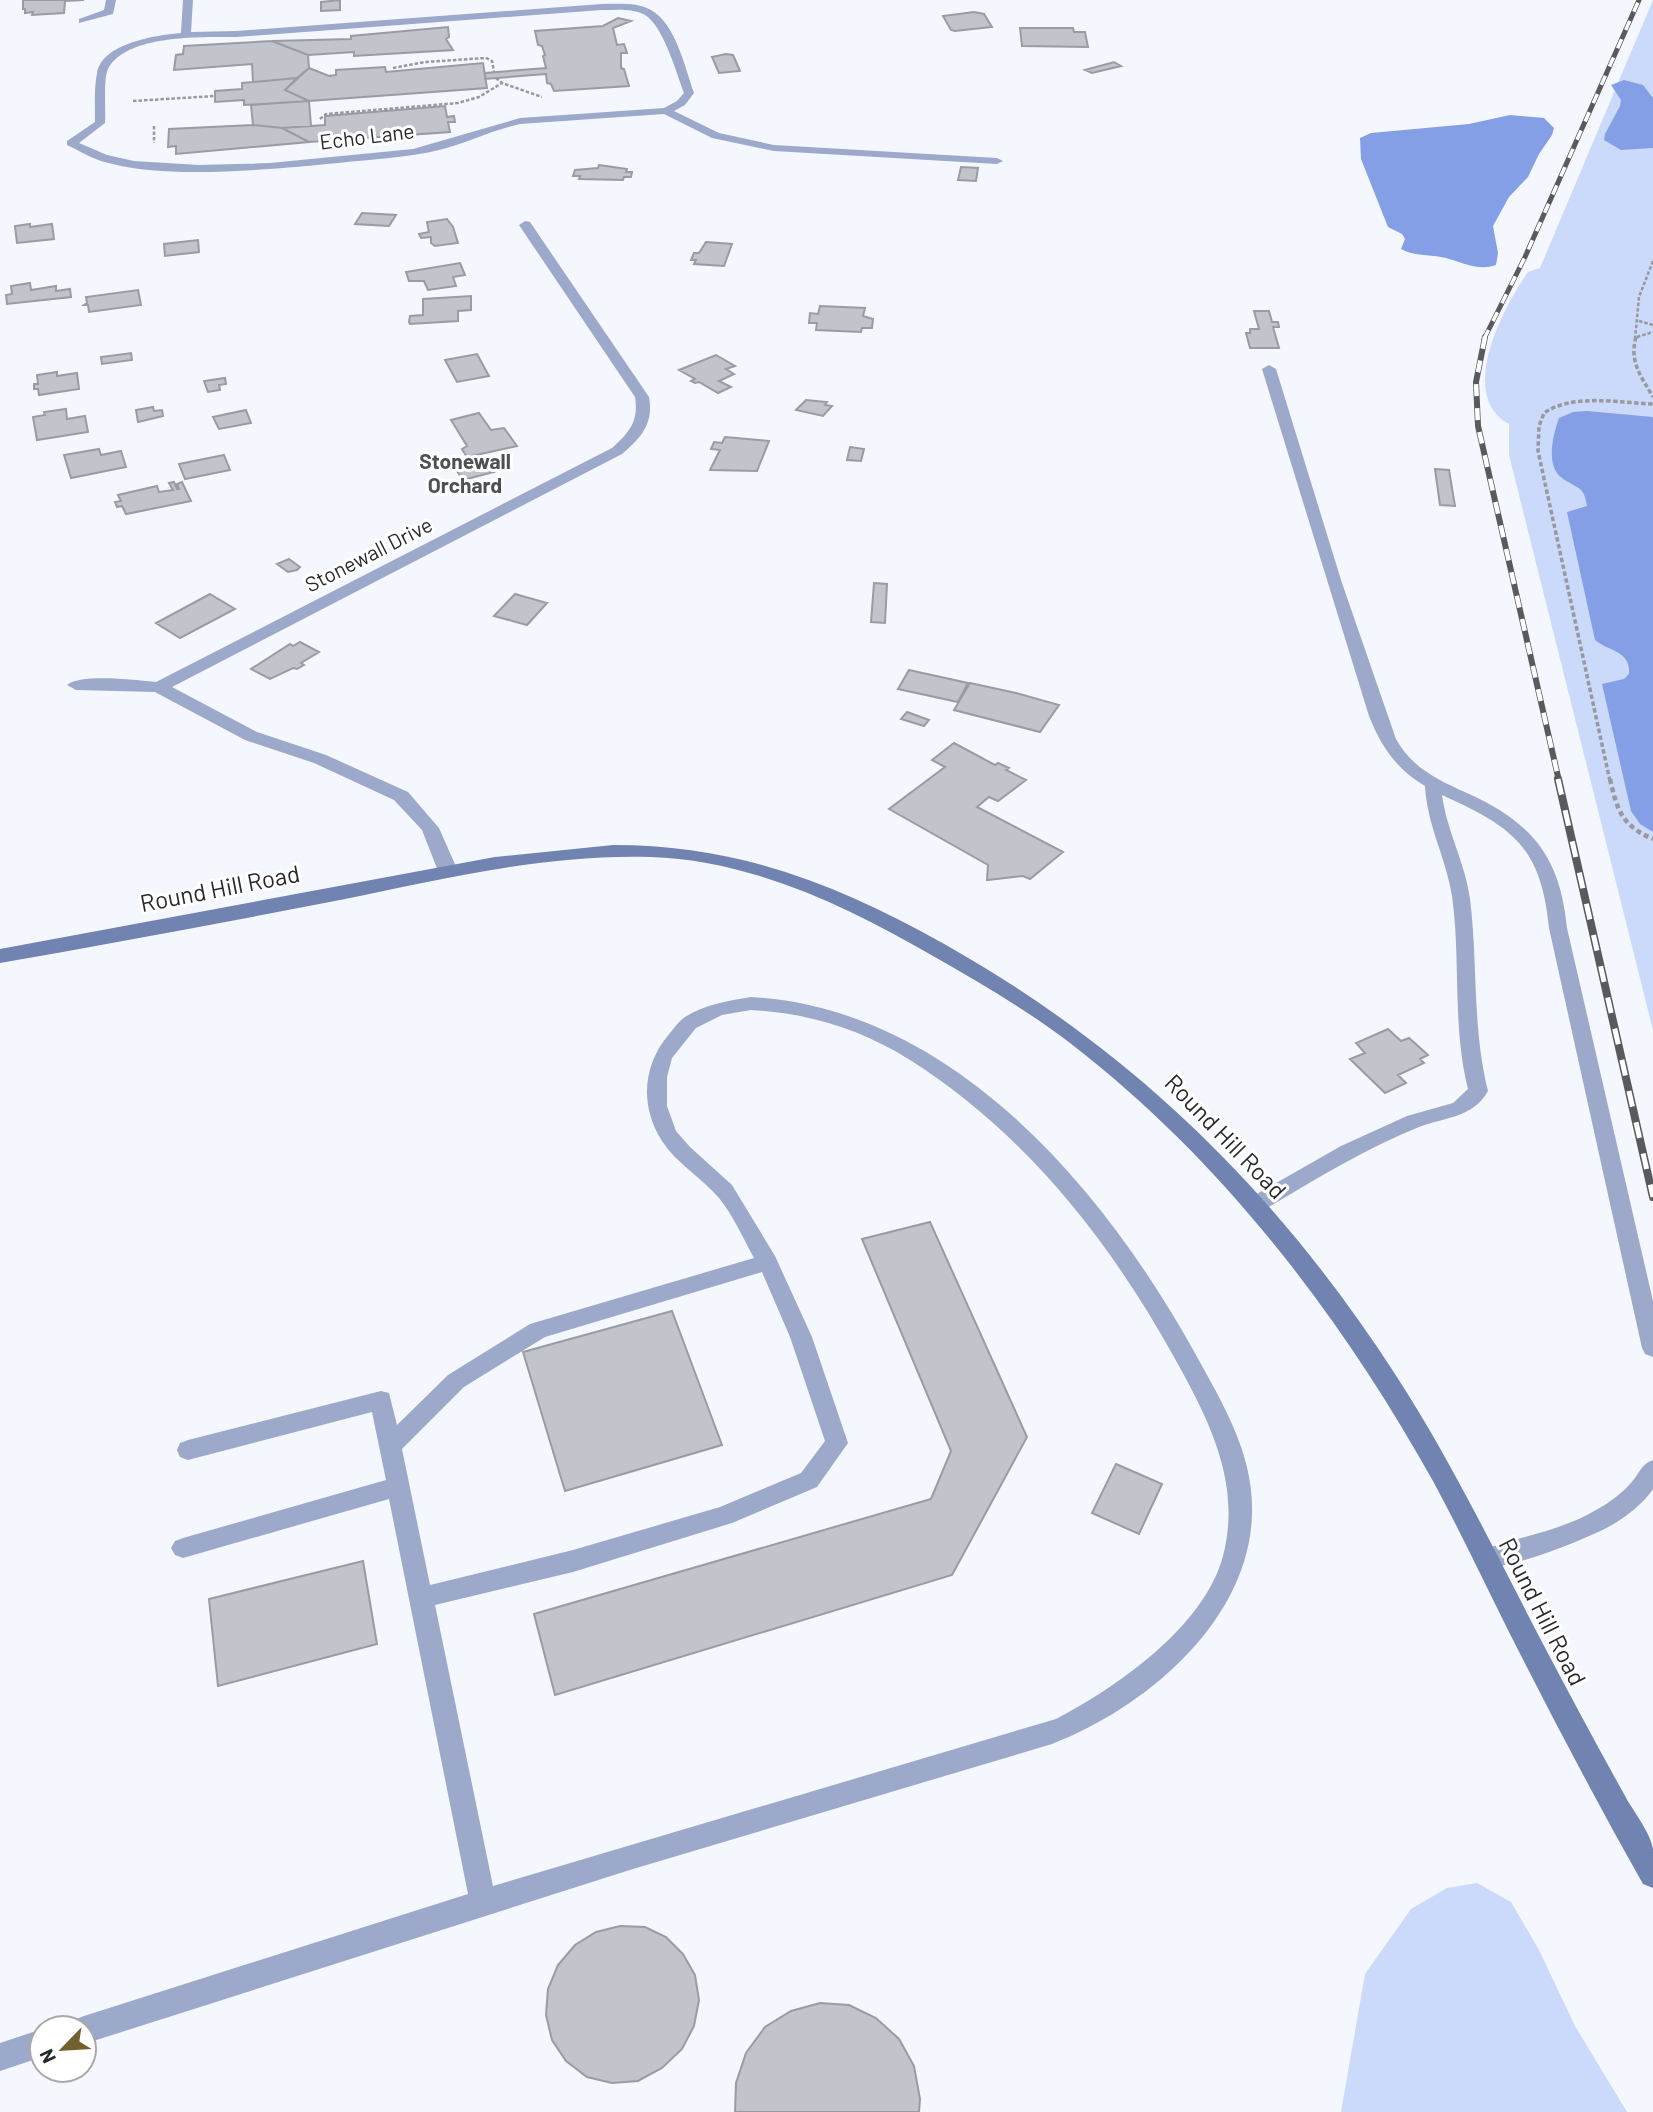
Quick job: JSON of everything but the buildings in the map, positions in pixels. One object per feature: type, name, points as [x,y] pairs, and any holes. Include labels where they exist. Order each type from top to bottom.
[{"type":"street","name":"Stonewall Drive","points":[[159,687],[617,451],[632,439],[642,426],[645,410],[642,397],[525,225]]},
{"type":"street","points":[[76,685],[159,687],[251,736],[320,760],[401,796],[430,828],[449,871]]},
{"type":"street","name":"Round Hill Road","points":[[0,956],[449,871],[556,854],[655,851],[731,862],[806,886],[952,955],[1025,999],[1095,1050],[1162,1107],[1231,1175],[1311,1272],[1363,1343],[1436,1462],[1609,1799],[1653,1874]]},
{"type":"lane","points":[[83,21],[109,12],[111,0]]},
{"type":"lane","points":[[188,0],[186,34],[250,33],[633,7],[654,16],[663,24],[688,89],[686,98],[666,111]]},
{"type":"lane","name":"Echo Lane","points":[[186,34],[128,48],[110,58],[102,70],[100,123],[71,143],[104,158],[134,164],[200,168],[270,166],[383,156],[438,147],[496,126],[520,121],[666,111]]},
{"type":"lane","points":[[666,111],[716,136],[764,146],[823,152],[997,161]]},
{"type":"lane","points":[[1269,369],[1349,628],[1388,740],[1410,769],[1433,785],[1481,806],[1514,826],[1535,846],[1548,869],[1557,898],[1558,928],[1653,1348]]},
{"type":"lane","points":[[1255,1205],[1348,1151],[1414,1121],[1460,1108],[1478,1091],[1472,1073],[1464,1011],[1464,926],[1457,870],[1434,806],[1433,785]]},
{"type":"lane","points":[[98,2026],[691,1838],[1063,1728],[1120,1695],[1169,1654],[1215,1602],[1234,1563],[1243,1514],[1241,1480],[1230,1440],[1159,1306],[1115,1239],[1065,1179],[999,1115],[939,1069],[899,1044],[858,1024],[814,1011],[768,1003],[733,1003],[707,1013],[684,1029],[667,1048],[656,1077],[655,1097],[664,1128],[677,1147],[725,1192],[768,1262],[804,1339],[837,1443],[809,1480],[724,1516],[573,1561],[421,1598]]},
{"type":"lane","points":[[391,1446],[456,1381],[538,1330],[768,1262]]},
{"type":"lane","points":[[188,1450],[381,1400],[483,1904]]},
{"type":"lane","points":[[1485,1559],[1558,1540],[1616,1511],[1649,1478],[1653,1470]]},
{"type":"lane","points":[[183,1548],[399,1486]]},
{"type":"lane","points":[[0,2056],[28,2047]]},
{"type":"path","points":[[393,68],[425,62],[486,58],[492,61],[494,72]]},
{"type":"path","points":[[496,78],[502,83],[533,92],[547,101]]},
{"type":"path","points":[[320,119],[326,114],[458,103],[479,97],[502,83]]},
{"type":"path","points":[[133,101],[215,96]]},
{"type":"path","points":[[154,126],[153,140],[158,150]]},
{"type":"path","points":[[1653,261],[1639,297],[1639,321],[1632,351],[1633,362],[1653,397]]},
{"type":"path","points":[[1639,321],[1653,326]]},
{"type":"path","points":[[1636,337],[1653,332]]},
{"type":"path","points":[[1653,404],[1577,403],[1553,407],[1545,412],[1541,419],[1538,451],[1616,807],[1634,831],[1653,839]]},
{"type":"shaded area","points":[[1653,0],[1653,1030],[1509,455],[1509,424],[1494,411],[1486,393],[1485,372],[1497,327],[1528,272],[1540,268]]},
{"type":"shaded area","points":[[1477,1883],[1511,1902],[1539,1950],[1575,2026],[1627,2112],[1341,2112],[1365,1974],[1411,1909],[1447,1888]]},
{"type":"water","points":[[1624,80],[1643,85],[1653,98],[1653,148],[1621,150],[1604,140],[1621,100],[1611,85]]},
{"type":"water","points":[[1510,115],[1544,118],[1554,128],[1528,177],[1509,197],[1493,226],[1498,253],[1496,265],[1477,267],[1401,249],[1405,239],[1402,234],[1388,227],[1361,159],[1360,138],[1371,133],[1469,124]]},
{"type":"water","points":[[1573,412],[1653,417],[1653,832],[1640,824],[1631,811],[1602,684],[1624,679],[1629,674],[1629,666],[1623,656],[1595,640],[1567,512],[1587,506],[1586,499],[1579,488],[1557,473],[1552,458],[1559,418]]},
{"type":"railway","points":[[1485,337],[1525,257],[1639,0]]},
{"type":"railway","points":[[1485,337],[1476,382],[1478,426],[1559,781]]},
{"type":"railway","points":[[1558,779],[1653,1197]]},
{"type":"district","name":"Stonewall Orchard","points":[[465,474]]}]
